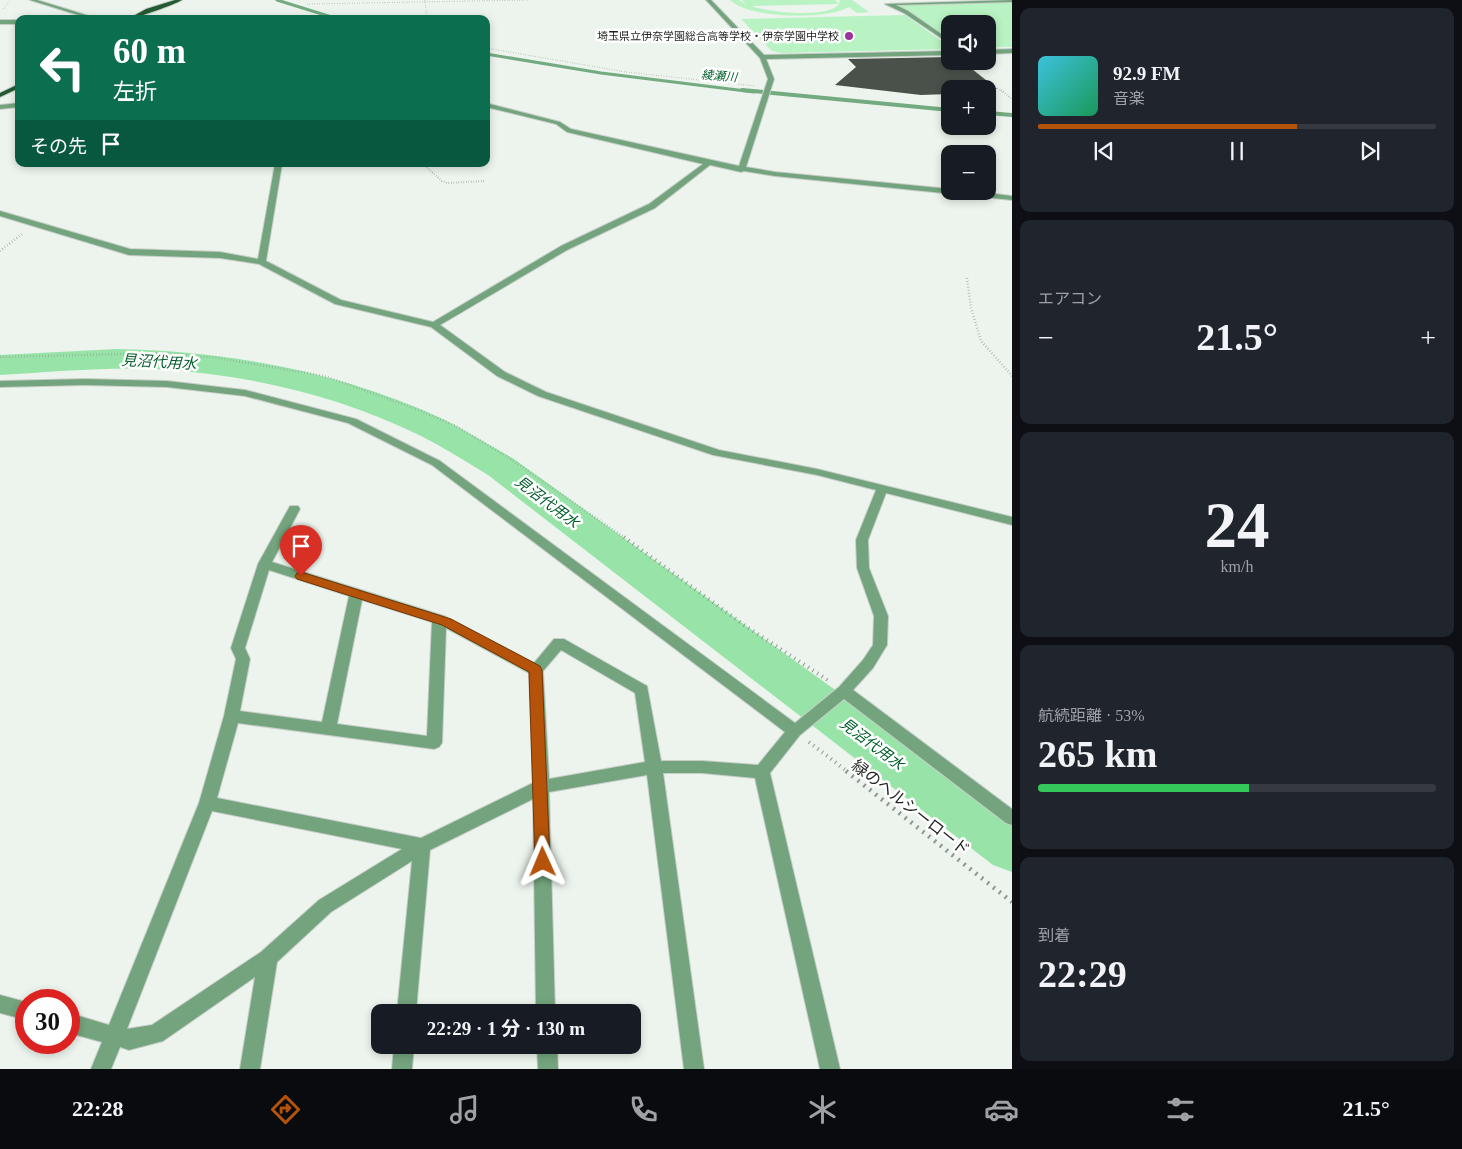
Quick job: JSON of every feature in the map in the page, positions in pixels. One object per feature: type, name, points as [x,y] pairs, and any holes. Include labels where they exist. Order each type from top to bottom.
[{"type":"main road","points":[[141,15],[180,0]]},
{"type":"main road","points":[[0,95],[15,88]]},
{"type":"street","points":[[32,0],[85,15]]},
{"type":"street","points":[[708,0],[764,57],[771,79],[741,170]]},
{"type":"street","points":[[882,0],[906,12],[941,36]]},
{"type":"street","points":[[888,4],[1012,1]]},
{"type":"street","points":[[0,22],[15,22]]},
{"type":"street","points":[[996,52],[1012,51]]},
{"type":"street","points":[[764,57],[941,53]]},
{"type":"street","points":[[0,108],[15,106]]},
{"type":"street","points":[[490,106],[558,123],[569,131],[741,170],[941,190]]},
{"type":"street","points":[[434,325],[564,248],[652,206],[709,163]]},
{"type":"street","points":[[262,262],[278,167]]},
{"type":"street","points":[[996,196],[1012,198]]},
{"type":"street","points":[[0,213],[129,252],[220,255],[262,262],[338,302],[405,316],[434,325],[501,374],[542,394],[717,452],[818,472],[1012,521]]},
{"type":"street","points":[[0,384],[85,382],[167,384],[245,393],[352,421],[436,463],[795,731]]},
{"type":"street","points":[[762,772],[795,731],[840,695],[868,664],[880,645],[881,616],[863,568],[862,540],[882,489]]},
{"type":"street","points":[[101,1069],[207,803],[232,716],[243,659],[238,648],[264,564],[294,509]]},
{"type":"street","points":[[264,564],[439,619],[536,670]]},
{"type":"street","points":[[328,729],[356,594]]},
{"type":"street","points":[[232,716],[434,743],[439,619]]},
{"type":"street","points":[[546,1004],[541,787],[536,670],[559,643],[642,690],[694,1069]]},
{"type":"street","points":[[840,695],[1012,818]]},
{"type":"street","points":[[80,1026],[129,1040],[156,1034],[268,958],[325,906],[422,846],[541,787],[654,767],[702,767],[762,772]]},
{"type":"street","points":[[762,772],[830,1069]]},
{"type":"street","points":[[207,803],[422,846]]},
{"type":"street","points":[[408,1004],[422,846]]},
{"type":"street","points":[[250,1069],[268,958]]},
{"type":"street","points":[[0,1004],[15,1008]]},
{"type":"street","points":[[402,1069],[403,1054]]},
{"type":"street","points":[[547,1054],[548,1069]]},
{"type":"path","points":[[307,4],[528,0]]},
{"type":"path","points":[[425,1],[427,15]]},
{"type":"path","points":[[490,49],[626,72],[768,87]]},
{"type":"path","points":[[974,70],[1012,99]]},
{"type":"path","points":[[426,167],[447,183],[486,181]]},
{"type":"path","points":[[0,251],[34,224]]},
{"type":"path","points":[[967,278],[971,308],[981,341],[1012,376]]},
{"type":"path","name":"緑のヘルシーロード","points":[[795,731],[1012,902]]},
{"type":"green space","points":[[730,0],[739,0],[746,4],[742,0],[835,0],[839,4],[840,0],[852,0],[869,12],[857,13],[849,7],[824,14],[807,16],[770,14],[740,6]],"holes":[[[839,4],[833,9],[811,13],[797,13],[751,6]]]},
{"type":"green space","points":[[1012,2],[1012,47],[996,47],[996,15],[941,15],[941,34],[898,4]]},
{"type":"green space","points":[[905,15],[941,41],[941,49],[782,53],[772,51],[741,19]]},
{"type":"building","points":[[941,57],[941,70],[973,70],[986,80],[941,80],[941,94],[921,95],[835,85],[856,67],[848,59]]},
{"type":"waterway","name":"綾瀬川","points":[[277,0],[325,15]]},
{"type":"waterway","name":"綾瀬川","points":[[490,55],[601,73],[754,92]]},
{"type":"waterway","name":"綾瀬川","points":[[742,90],[941,109]]},
{"type":"waterway","name":"綾瀬川","points":[[996,114],[1012,115]]},
{"type":"waterway","name":"見沼代用水","points":[[0,365],[117,359],[191,362],[229,367],[266,373],[338,392],[408,417],[432,428],[501,467],[1012,848]]},
{"type":"place","name":"埼玉県立伊奈学園総合高等学校・伊奈学園中学校","points":[[849,36]]},
{"type":"route","points":[[301,576],[446,622],[536,670],[543,862]]}]
